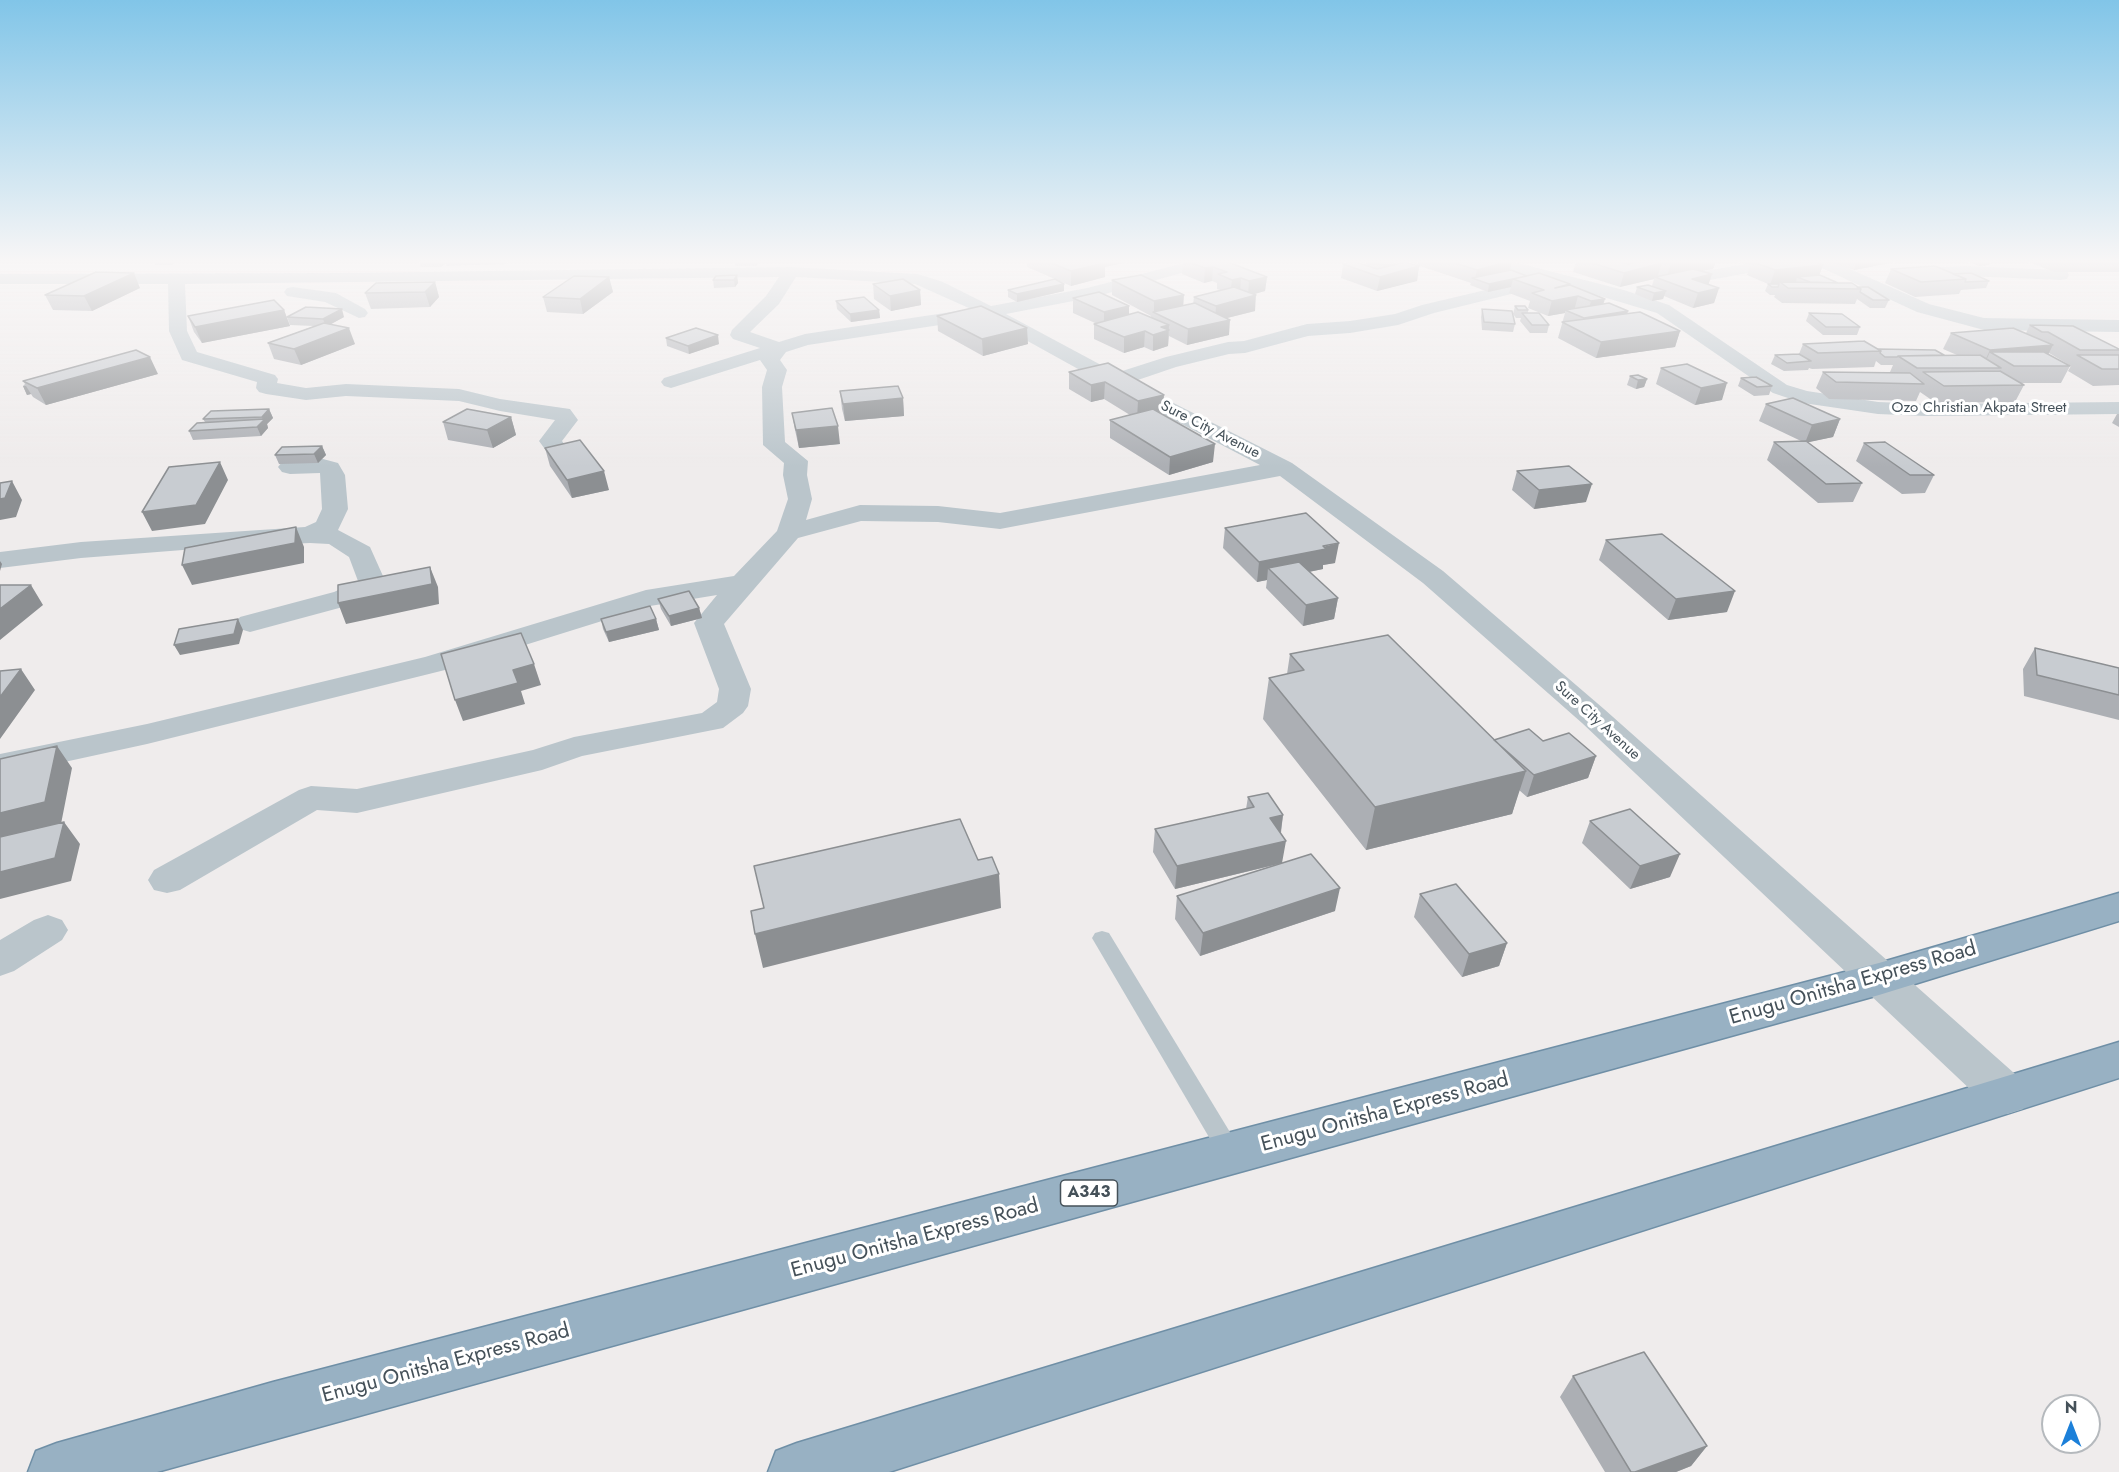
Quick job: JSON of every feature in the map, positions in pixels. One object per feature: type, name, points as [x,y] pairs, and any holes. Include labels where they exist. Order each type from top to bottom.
[{"type":"highway","name":"Enugu Onitsha Express Road","points":[[57,1472],[285,1407],[1231,1155],[1878,979],[2119,907]]},
{"type":"highway","points":[[819,1469],[2119,1060]]},
{"type":"street","points":[[179,330],[189,356],[268,379],[266,388],[306,394],[346,390],[459,395],[500,405],[562,414],[567,420],[550,441],[563,458]]},
{"type":"street","points":[[741,330],[740,335],[779,348]]},
{"type":"street","points":[[671,382],[806,340],[873,330]]},
{"type":"street","name":"Sure City Avenue","points":[[1021,330],[1114,381],[1284,468],[1433,577],[1593,716],[2007,1095]]},
{"type":"street","points":[[1114,381],[1173,361],[1190,359],[1228,348],[1245,347],[1311,330]]},
{"type":"street","name":"Ozo Christian Akpata Street","points":[[1693,330],[1780,389],[1803,397],[1856,405],[1926,410],[2119,408]]},
{"type":"street","points":[[167,880],[310,798],[357,801],[542,759],[574,747],[712,721],[732,706],[735,689],[708,623],[789,533],[800,499],[795,475],[796,461],[774,445],[772,387],[777,370],[770,360],[779,348]]},
{"type":"street","points":[[290,467],[323,466],[330,468],[333,475],[335,509],[327,527],[310,535]]},
{"type":"street","points":[[789,533],[860,513],[938,514],[1000,521],[1284,468]]},
{"type":"street","points":[[0,560],[81,549],[310,535],[335,537],[361,553],[373,585],[344,598],[249,623]]},
{"type":"street","points":[[0,765],[147,734],[434,664],[646,598],[743,583]]},
{"type":"street","points":[[0,960],[48,930]]},
{"type":"lane","points":[[1102,938],[1231,1155]]},
{"type":"building","points":[[305,330],[345,330],[294,349],[268,343]]},
{"type":"building","points":[[691,330],[701,330],[718,335],[688,346],[666,338]]},
{"type":"building","points":[[964,330],[1020,330],[982,339]]},
{"type":"building","points":[[1107,330],[1169,330],[1153,335],[1145,331],[1124,337]]},
{"type":"building","points":[[1577,330],[1680,331],[1601,342]]},
{"type":"building","points":[[2017,330],[2053,345],[1990,350],[1951,333]]},
{"type":"building","points":[[2038,330],[2080,330],[2119,350],[2080,350],[2048,332]]},
{"type":"building","points":[[1864,341],[1881,351],[1818,353],[1803,344]]},
{"type":"building","points":[[1878,349],[1935,350],[1944,355],[1885,357]]},
{"type":"building","points":[[136,350],[150,357],[37,388],[23,381]]},
{"type":"building","points":[[1990,352],[2044,352],[2070,366],[2014,366]]},
{"type":"building","points":[[1799,354],[1811,361],[1787,363],[1775,355]]},
{"type":"building","points":[[1980,355],[2001,368],[1917,368],[1898,356]]},
{"type":"building","points":[[2077,355],[2119,355],[2119,369],[2102,369]]},
{"type":"building","points":[[1108,363],[1164,395],[1138,401],[1105,382],[1091,385],[1069,372]]},
{"type":"building","points":[[1687,364],[1727,383],[1701,388],[1661,368]]},
{"type":"building","points":[[2000,371],[2024,385],[1944,386],[1923,372]]},
{"type":"building","points":[[1823,372],[1910,373],[1924,384],[1836,382]]},
{"type":"building","points":[[1638,375],[1647,379],[1638,380],[1630,376]]},
{"type":"building","points":[[1756,377],[1772,386],[1757,387],[1741,378]]},
{"type":"building","points":[[898,386],[903,398],[843,404],[840,391]]},
{"type":"building","points":[[1793,398],[1840,419],[1812,425],[1766,404]]},
{"type":"building","points":[[832,408],[838,426],[796,430],[792,413]]},
{"type":"building","points":[[269,409],[262,417],[203,419],[211,411]]},
{"type":"building","points":[[467,409],[511,417],[487,430],[443,422]]},
{"type":"building","points":[[1153,409],[1215,444],[1170,457],[1110,420]]},
{"type":"building","points":[[265,419],[257,427],[189,431],[197,423]]},
{"type":"building","points":[[580,440],[604,471],[567,480],[545,448]]},
{"type":"building","points":[[1806,441],[1862,483],[1826,484],[1774,442]]},
{"type":"building","points":[[1885,442],[1934,475],[1910,475],[1864,443]]},
{"type":"building","points":[[322,446],[314,454],[275,455],[282,447]]},
{"type":"building","points":[[220,462],[196,505],[142,512],[169,467]]},
{"type":"building","points":[[1569,466],[1592,484],[1539,490],[1517,471]]},
{"type":"building","points":[[12,481],[5,498],[0,499],[0,483]]},
{"type":"building","points":[[1306,513],[1339,543],[1323,546],[1326,549],[1259,562],[1225,528]]},
{"type":"building","points":[[296,527],[295,543],[182,565],[185,548]]},
{"type":"building","points":[[1662,534],[1735,591],[1676,599],[1606,540]]},
{"type":"building","points":[[1299,562],[1338,598],[1306,605],[1268,568]]},
{"type":"building","points":[[430,567],[432,584],[338,603],[338,585]]},
{"type":"building","points":[[0,585],[31,585],[0,609]]},
{"type":"building","points":[[689,591],[699,608],[669,616],[658,599]]},
{"type":"building","points":[[650,606],[656,619],[606,632],[601,619]]},
{"type":"building","points":[[238,619],[234,634],[174,645],[179,629]]},
{"type":"building","points":[[521,633],[534,664],[513,670],[518,683],[455,700],[441,654]]},
{"type":"building","points":[[1388,635],[1526,771],[1375,807],[1269,678],[1304,670],[1290,654]]},
{"type":"building","points":[[2035,648],[2119,668],[2119,695],[2037,675]]},
{"type":"building","points":[[21,669],[0,697],[0,671]]},
{"type":"building","points":[[1529,729],[1543,741],[1569,733],[1596,756],[1534,775],[1494,740]]},
{"type":"building","points":[[57,746],[45,802],[0,813],[0,759]]},
{"type":"building","points":[[1268,793],[1283,815],[1270,818],[1286,841],[1177,866],[1155,829],[1254,807],[1248,797]]},
{"type":"building","points":[[1630,809],[1680,854],[1640,866],[1590,821]]},
{"type":"building","points":[[960,819],[978,860],[992,857],[999,874],[755,934],[751,911],[764,908],[754,866]]},
{"type":"building","points":[[64,822],[55,858],[0,872],[0,837]]},
{"type":"building","points":[[1311,854],[1340,888],[1203,933],[1177,896]]},
{"type":"building","points":[[1456,884],[1507,943],[1469,954],[1420,894]]},
{"type":"building","points":[[1644,1352],[1707,1446],[1631,1472],[1573,1376]]}]
